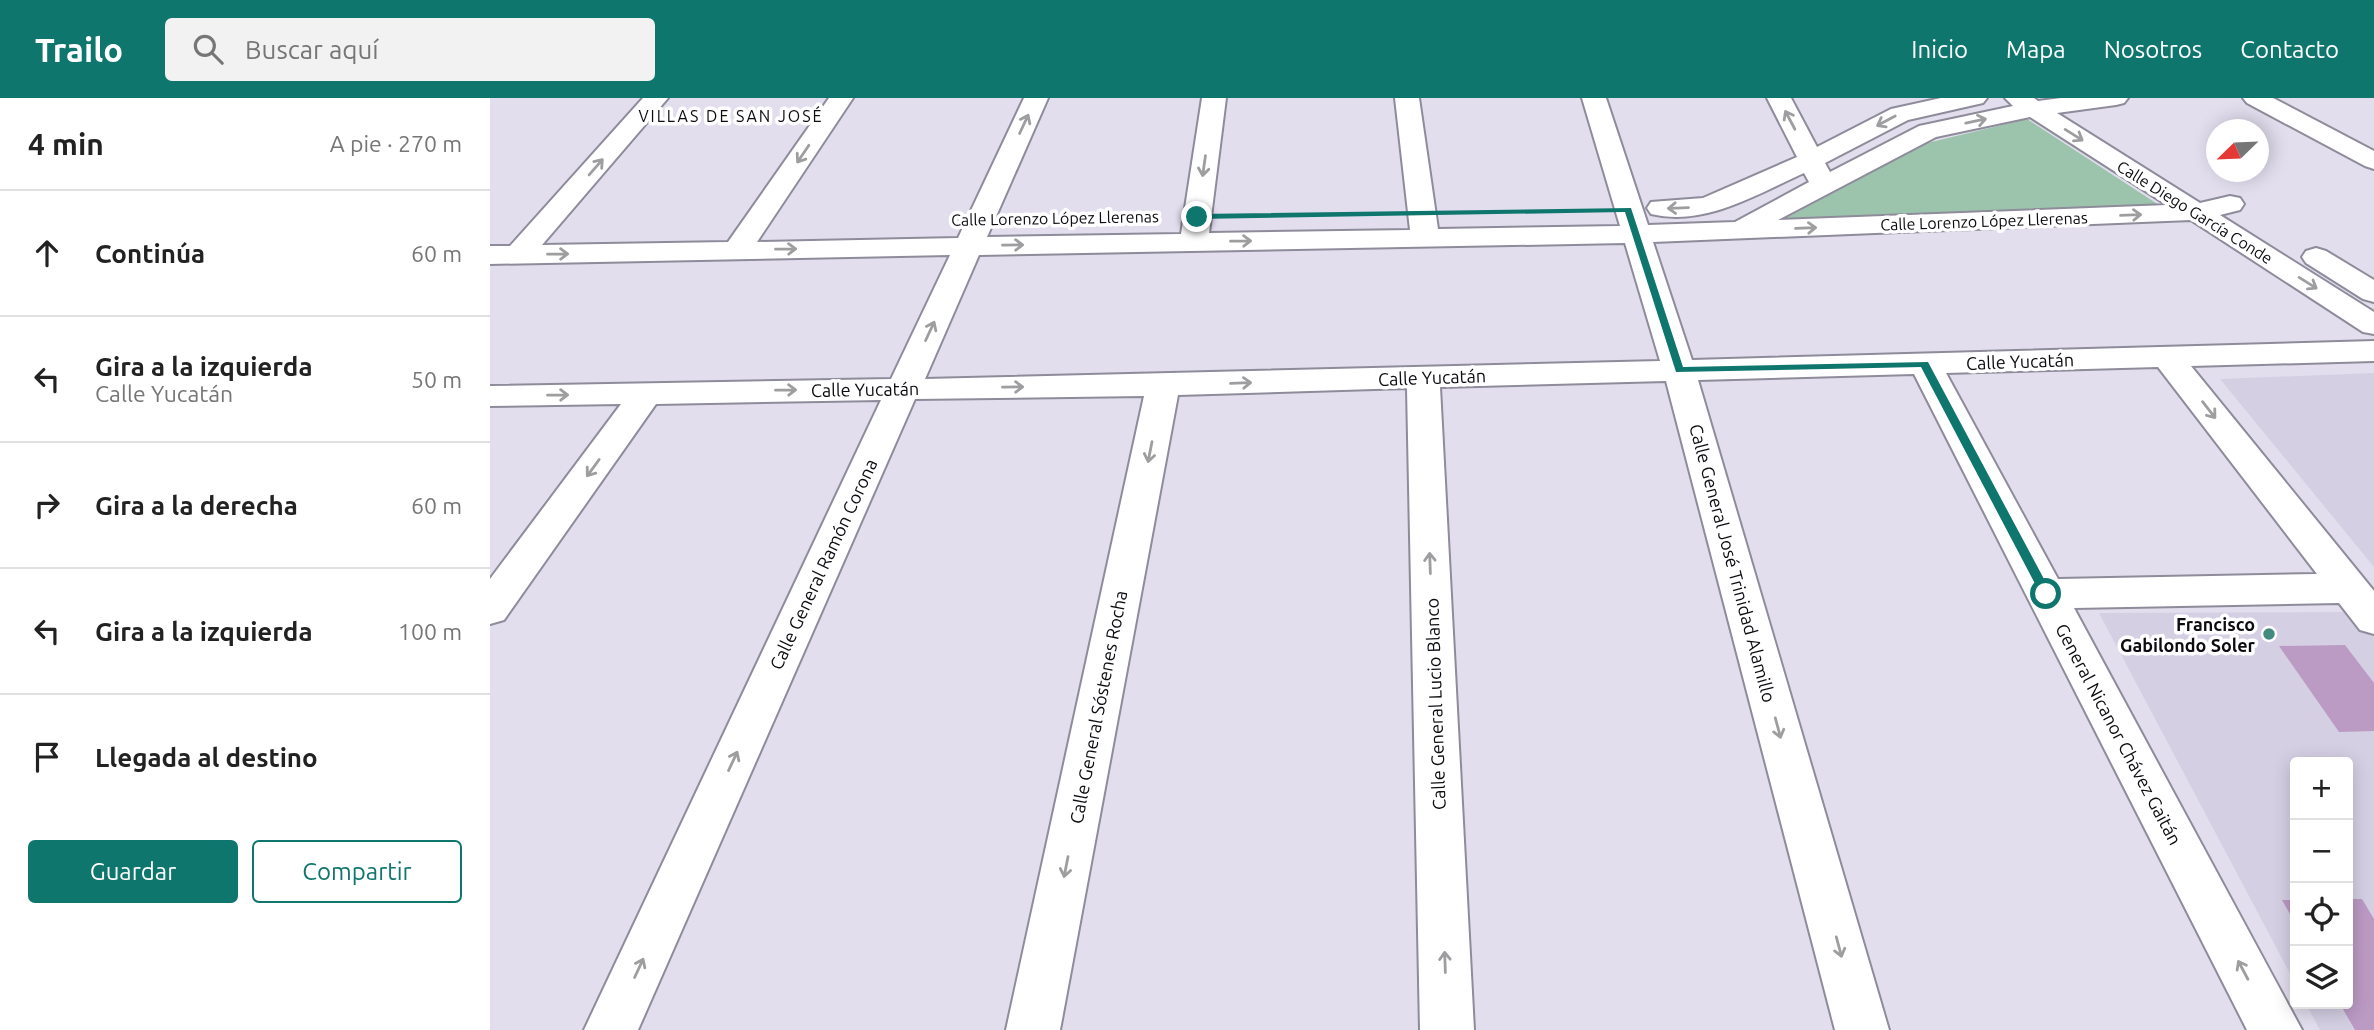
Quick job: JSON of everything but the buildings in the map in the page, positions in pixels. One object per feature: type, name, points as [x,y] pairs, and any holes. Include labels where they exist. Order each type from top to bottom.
[{"type":"street","points":[[504,255],[543,229],[656,98]]},
{"type":"street","points":[[751,230],[841,98]]},
{"type":"street","name":"Calle General Ramón Corona","points":[[611,1030],[1036,98]]},
{"type":"street","points":[[1187,225],[1214,98]]},
{"type":"street","points":[[1407,98],[1424,226]]},
{"type":"street","name":"Calle General José Trinidad Alamillo","points":[[1594,98],[1679,370],[1862,1030]]},
{"type":"street","points":[[1779,98],[1824,184]]},
{"type":"street","name":"Calle Lorenzo López Llerenas","points":[[1633,221],[1708,206],[1811,160],[1900,114],[1975,98]]},
{"type":"street","name":"Calle Lorenzo López Llerenas","points":[[1738,231],[1928,131],[2044,102],[2116,98]]},
{"type":"street","points":[[2255,98],[2374,161]]},
{"type":"street","name":"Calle Diego García Conde","points":[[2044,102],[2230,204],[2374,293]]},
{"type":"street","name":"Calle Diego García Conde","points":[[2044,102],[2196,212],[2374,325]]},
{"type":"street","name":"Calle Lorenzo López Llerenas","points":[[504,255],[751,230],[978,225],[1424,226],[1633,221],[1738,231],[2196,212],[2230,204]]},
{"type":"street","points":[[490,229],[583,228]]},
{"type":"street","name":"Calle Yucatán","points":[[490,396],[1163,385],[2374,351]]},
{"type":"street","points":[[2167,357],[2374,619]]},
{"type":"street","name":"General Nicanor Chávez Gaitán","points":[[1925,364],[2275,1030]]},
{"type":"street","name":"Calle General Lucio Blanco","points":[[1423,377],[1447,1030]]},
{"type":"street","name":"Calle General Sóstenes Rocha","points":[[1033,1030],[1163,385]]},
{"type":"street","points":[[490,609],[647,393]]},
{"type":"street","points":[[2046,594],[2350,588]]},
{"type":"shaded area","points":[[2374,373],[2374,567],[2220,379]]},
{"type":"shaded area","points":[[2356,612],[2374,637],[2374,1030],[2320,1030],[2309,1009],[2353,1009],[2353,757],[2290,757],[2290,974],[2099,613]]},
{"type":"green space","points":[[2027,119],[2159,205],[1780,221],[1927,143]]},
{"type":"place","name":"Francisco Gabilondo Soler","points":[[2269,634]]},
{"type":"district","name":"VILLAS DE SAN JOSÉ","points":[[731,116]]},
{"type":"route","points":[[1197,217],[1629,209],[1679,370],[1925,364],[2046,594]]}]
